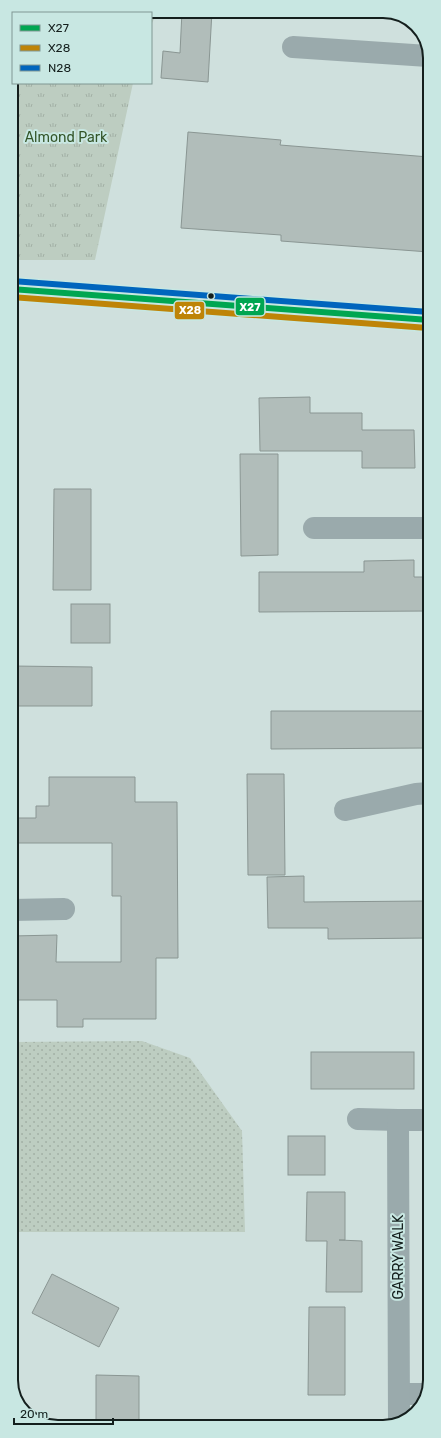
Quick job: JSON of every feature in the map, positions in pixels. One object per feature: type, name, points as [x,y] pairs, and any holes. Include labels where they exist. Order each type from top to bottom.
[{"type":"street","points":[[293,47],[423,56]]},
{"type":"street","points":[[18,290],[423,320]]},
{"type":"street","points":[[314,528],[423,528]]},
{"type":"street","points":[[345,810],[416,794],[423,794]]},
{"type":"street","points":[[18,910],[64,909]]},
{"type":"street","points":[[358,1119],[423,1120]]},
{"type":"street","name":"GARRY WALK","points":[[398,1120],[399,1416]]},
{"type":"street","points":[[399,1394],[420,1394]]},
{"type":"green space","name":"Almond Park","points":[[18,84],[133,84],[95,260],[18,260]]},
{"type":"green space","points":[[142,1041],[190,1058],[242,1131],[245,1232],[18,1232],[18,1042]]},
{"type":"building","points":[[182,18],[212,18],[208,82],[161,78],[163,51],[180,53]]},
{"type":"building","points":[[188,132],[281,140],[280,145],[423,157],[423,252],[281,241],[281,235],[181,228]]},
{"type":"building","points":[[310,397],[310,413],[362,413],[362,430],[414,430],[415,468],[362,468],[362,451],[260,451],[259,398]]},
{"type":"building","points":[[240,454],[278,454],[278,555],[241,556]]},
{"type":"building","points":[[54,489],[91,489],[91,590],[53,590]]},
{"type":"building","points":[[414,560],[414,577],[423,577],[423,611],[259,612],[259,572],[364,572],[364,561]]},
{"type":"building","points":[[71,604],[110,604],[110,643],[71,643]]},
{"type":"building","points":[[18,666],[92,667],[92,706],[18,706]]},
{"type":"building","points":[[271,711],[423,711],[423,748],[271,749]]},
{"type":"building","points":[[247,774],[284,774],[285,875],[248,875]]},
{"type":"building","points":[[49,777],[135,777],[135,802],[177,802],[178,958],[156,958],[156,1019],[83,1019],[83,1027],[57,1027],[57,1000],[18,1000],[18,936],[57,935],[56,962],[121,962],[121,896],[112,896],[112,843],[18,843],[18,818],[36,818],[36,806],[49,806]]},
{"type":"building","points":[[304,876],[304,902],[423,901],[423,938],[328,939],[328,928],[268,928],[267,877]]},
{"type":"building","points":[[311,1052],[414,1052],[414,1089],[311,1089]]},
{"type":"building","points":[[288,1136],[325,1136],[325,1175],[288,1175]]},
{"type":"building","points":[[307,1192],[345,1192],[345,1240],[339,1240],[362,1241],[362,1292],[326,1292],[327,1241],[306,1241]]},
{"type":"building","points":[[52,1274],[119,1308],[99,1347],[32,1313]]},
{"type":"building","points":[[309,1307],[345,1307],[345,1395],[308,1395]]},
{"type":"building","points":[[96,1375],[139,1376],[139,1420],[96,1420]]},
{"type":"transit line","name":"N28","points":[[18,281],[423,312]]},
{"type":"transit line","name":"X27","points":[[18,290],[423,320]]},
{"type":"transit line","name":"X28","points":[[18,298],[423,328]]}]
